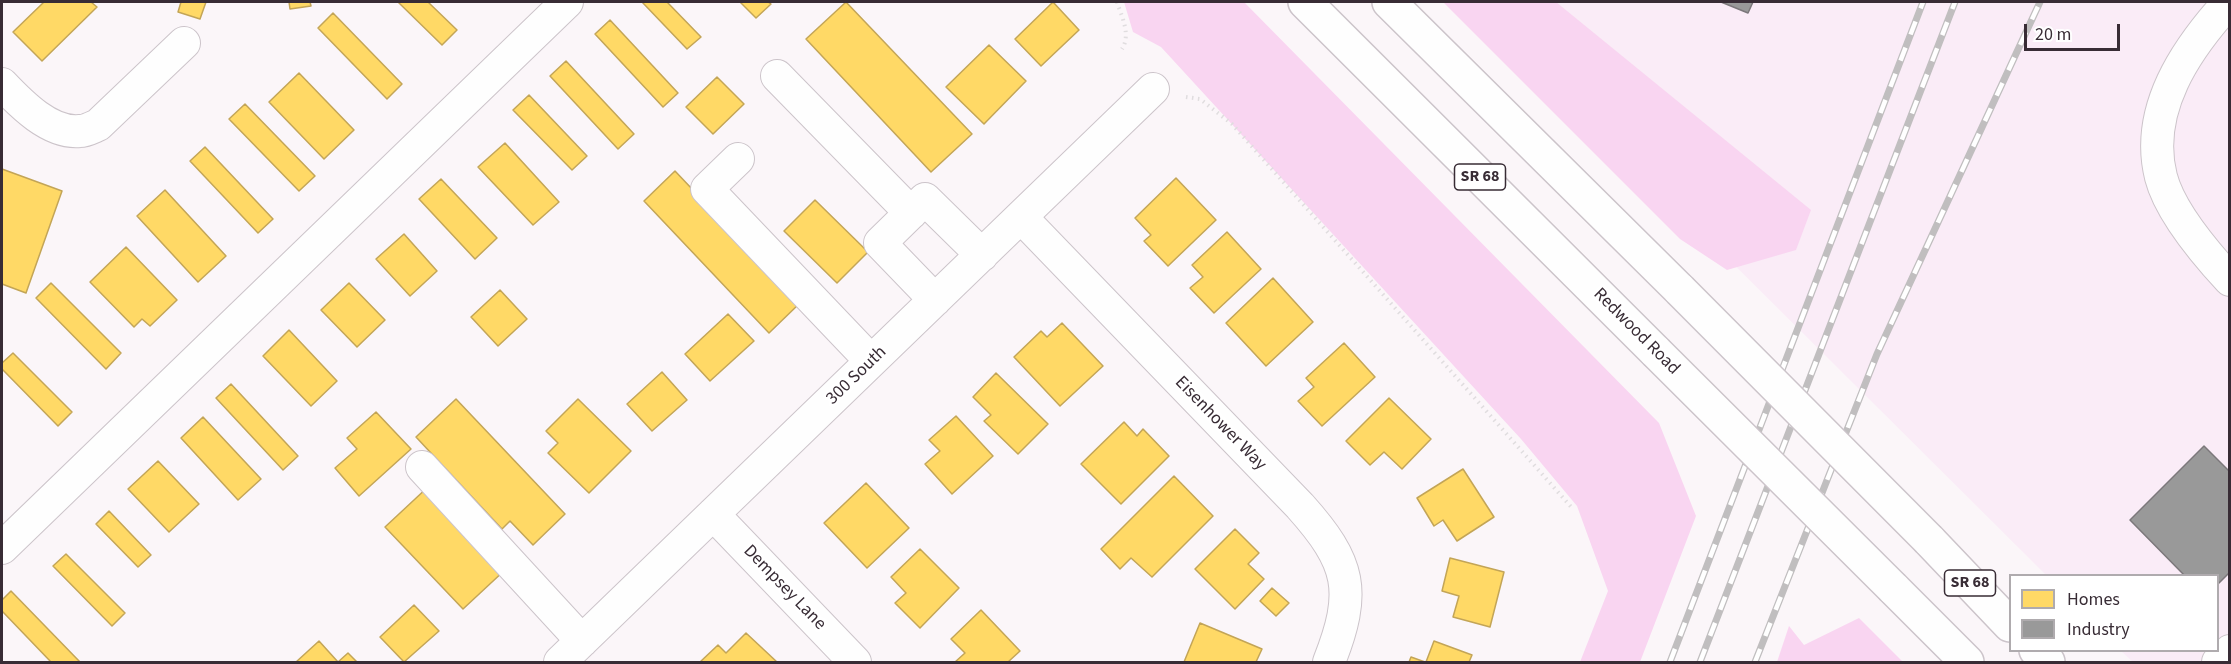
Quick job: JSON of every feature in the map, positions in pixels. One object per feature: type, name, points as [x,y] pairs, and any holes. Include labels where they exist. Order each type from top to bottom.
[{"type":"main road","name":"Redwood Road","points":[[1305,2],[1967,663]]},
{"type":"main road","name":"SR 68","points":[[1389,2],[1680,290],[1929,540],[2009,624]]},
{"type":"main road","points":[[2037,652],[2048,663]]},
{"type":"street","points":[[2,548],[567,2]]},
{"type":"street","points":[[2229,2],[2180,65],[2165,98],[2156,134],[2161,178],[2181,220],[2229,280]]},
{"type":"street","points":[[2,84],[25,108],[54,126],[80,131],[98,125],[184,43]]},
{"type":"street","points":[[777,76],[911,213]]},
{"type":"street","name":"300 South","points":[[571,652],[1153,89]]},
{"type":"street","points":[[738,159],[707,189],[871,361]]},
{"type":"street","points":[[935,300],[880,243],[911,213],[925,200],[982,255]]},
{"type":"street","name":"Eisenhower Way","points":[[1021,217],[1300,506],[1327,538],[1338,557],[1345,576],[1346,595],[1339,635],[1329,663]]},
{"type":"street","points":[[422,467],[571,652]]},
{"type":"street","name":"Dempsey Lane","points":[[713,514],[855,663]]},
{"type":"street","points":[[2218,663],[2229,651]]},
{"type":"path","points":[[1117,2],[1124,24],[1126,41],[1122,49]]},
{"type":"path","points":[[1186,97],[1200,99],[1232,124],[1573,509]]},
{"type":"shaded area","points":[[1124,2],[1244,2],[1659,423],[1696,516],[1640,662],[1580,662],[1608,591],[1577,506],[1521,439],[1161,47],[1133,32]]},
{"type":"shaded area","points":[[1443,2],[1556,2],[1811,210],[1796,250],[1727,270],[1680,239]]},
{"type":"shaded area","points":[[1470,2],[2229,2],[2229,662],[2133,662],[2122,652],[2219,652],[2219,574],[2045,574]]},
{"type":"shaded area","points":[[1859,618],[1903,662],[1777,662],[1789,626],[1804,645]]},
{"type":"building: Homes","points":[[44,2],[91,2],[97,7],[42,61],[13,32]]},
{"type":"building: Homes","points":[[181,2],[206,2],[200,19],[178,12]]},
{"type":"building: Homes","points":[[289,2],[310,2],[311,6],[290,9]]},
{"type":"building: Homes","points":[[398,2],[428,2],[457,30],[442,45]]},
{"type":"building: Homes","points":[[642,2],[667,2],[701,37],[687,49]]},
{"type":"building: Homes","points":[[740,2],[768,2],[771,4],[756,18]]},
{"type":"building: Homes","points":[[846,2],[972,134],[931,172],[806,39]]},
{"type":"building: Homes","points":[[1053,2],[1079,30],[1041,66],[1015,39]]},
{"type":"building: Homes","points":[[333,13],[402,84],[387,99],[318,28]]},
{"type":"building: Homes","points":[[610,20],[678,93],[663,107],[595,34]]},
{"type":"building: Homes","points":[[989,45],[1026,81],[984,124],[946,87]]},
{"type":"building: Homes","points":[[566,61],[634,134],[618,149],[550,76]]},
{"type":"building: Homes","points":[[299,73],[354,130],[324,159],[269,102]]},
{"type":"building: Homes","points":[[717,77],[744,104],[713,134],[686,107]]},
{"type":"building: Homes","points":[[529,95],[587,156],[572,170],[513,110]]},
{"type":"building: Homes","points":[[245,104],[315,176],[299,191],[229,119]]},
{"type":"building: Homes","points":[[505,143],[559,202],[533,225],[478,167]]},
{"type":"building: Homes","points":[[205,147],[273,219],[258,233],[190,161]]},
{"type":"building: Homes","points":[[2,169],[62,191],[26,293],[2,284]]},
{"type":"building: Homes","points":[[675,171],[800,303],[769,333],[644,201]]},
{"type":"building: Homes","points":[[1176,178],[1216,220],[1168,266],[1144,241],[1151,235],[1135,218]]},
{"type":"building: Homes","points":[[441,179],[497,238],[475,259],[419,199]]},
{"type":"building: Homes","points":[[165,190],[226,256],[198,282],[137,216]]},
{"type":"building: Homes","points":[[815,200],[868,252],[837,283],[784,231]]},
{"type":"building: Homes","points":[[1227,232],[1261,269],[1214,313],[1190,288],[1203,277],[1192,265]]},
{"type":"building: Homes","points":[[404,234],[437,271],[410,296],[376,259]]},
{"type":"building: Homes","points":[[126,247],[177,300],[150,326],[142,319],[134,327],[90,282]]},
{"type":"building: Homes","points":[[1273,278],[1313,322],[1266,366],[1226,323]]},
{"type":"building: Homes","points":[[51,283],[121,353],[106,369],[36,298]]},
{"type":"building: Homes","points":[[349,283],[385,320],[357,347],[321,310]]},
{"type":"building: Homes","points":[[500,290],[527,319],[498,346],[471,317]]},
{"type":"building: Homes","points":[[728,314],[754,341],[710,381],[685,354]]},
{"type":"building: Homes","points":[[1062,323],[1103,366],[1060,406],[1014,357],[1041,331],[1047,337]]},
{"type":"building: Homes","points":[[289,330],[337,381],[311,406],[263,356]]},
{"type":"building: Homes","points":[[1344,343],[1375,377],[1322,426],[1298,401],[1314,387],[1306,378]]},
{"type":"building: Homes","points":[[13,353],[72,412],[58,426],[2,369],[2,363]]},
{"type":"building: Homes","points":[[662,372],[687,400],[652,431],[627,404]]},
{"type":"building: Homes","points":[[996,373],[1048,424],[1018,454],[984,421],[991,415],[973,397]]},
{"type":"building: Homes","points":[[231,384],[298,456],[283,470],[216,398]]},
{"type":"building: Homes","points":[[1389,398],[1431,439],[1402,469],[1384,452],[1370,465],[1346,441]]},
{"type":"building: Homes","points":[[456,399],[565,514],[533,545],[510,521],[502,529],[416,437]]},
{"type":"building: Homes","points":[[578,399],[631,451],[589,493],[548,453],[558,443],[546,431]]},
{"type":"building: Homes","points":[[376,412],[411,449],[359,496],[335,468],[357,449],[347,438]]},
{"type":"building: Homes","points":[[956,416],[993,456],[952,494],[925,464],[940,451],[929,440]]},
{"type":"building: Homes","points":[[203,417],[261,479],[238,500],[181,438]]},
{"type":"building: Homes","points":[[1124,422],[1137,436],[1143,429],[1169,456],[1121,504],[1081,464]]},
{"type":"building: Homes","points":[[158,461],[199,504],[169,532],[128,489]]},
{"type":"building: Homes","points":[[1463,469],[1494,517],[1457,541],[1443,520],[1434,526],[1417,498]]},
{"type":"building: Homes","points":[[1174,476],[1213,516],[1152,577],[1131,558],[1120,569],[1101,549]]},
{"type":"building: Homes","points":[[866,483],[909,528],[867,568],[824,523]]},
{"type":"building: Homes","points":[[429,486],[506,569],[463,609],[385,527]]},
{"type":"building: Homes","points":[[109,511],[151,555],[138,567],[96,524]]},
{"type":"building: Homes","points":[[1235,529],[1259,553],[1248,564],[1264,579],[1235,609],[1195,569]]},
{"type":"building: Homes","points":[[920,549],[959,588],[920,628],[895,603],[906,593],[891,577]]},
{"type":"building: Homes","points":[[66,554],[125,613],[112,626],[53,566]]},
{"type":"building: Homes","points":[[1450,558],[1504,572],[1490,627],[1453,617],[1459,596],[1442,591]]},
{"type":"building: Homes","points":[[1272,588],[1289,603],[1276,616],[1260,601]]},
{"type":"building: Homes","points":[[11,591],[80,662],[51,662],[2,611],[2,600]]},
{"type":"building: Homes","points":[[414,605],[439,631],[404,662],[380,637]]},
{"type":"building: Homes","points":[[981,610],[1020,651],[1008,662],[955,662],[965,653],[951,639]]},
{"type":"building: Homes","points":[[1200,623],[1262,649],[1256,662],[1184,662]]},
{"type":"building: Homes","points":[[746,633],[777,662],[700,662],[718,645],[726,653]]},
{"type":"building: Homes","points":[[319,641],[338,662],[296,662]]},
{"type":"building: Homes","points":[[1434,641],[1472,655],[1469,662],[1426,662]]},
{"type":"building: Homes","points":[[348,653],[357,662],[338,662]]},
{"type":"building: Homes","points":[[1411,657],[1425,662],[1409,662]]},
{"type":"building: Industry","points":[[1721,2],[1753,2],[1748,13]]},
{"type":"building: Industry","points":[[2204,446],[2230,472],[2230,572],[2219,583],[2219,574],[2183,574],[2130,520]]},
{"type":"railway","points":[[1670,662],[1923,2]]},
{"type":"railway","points":[[1700,662],[1955,2]]},
{"type":"railway","points":[[1755,662],[1877,354],[2040,2]]}]
